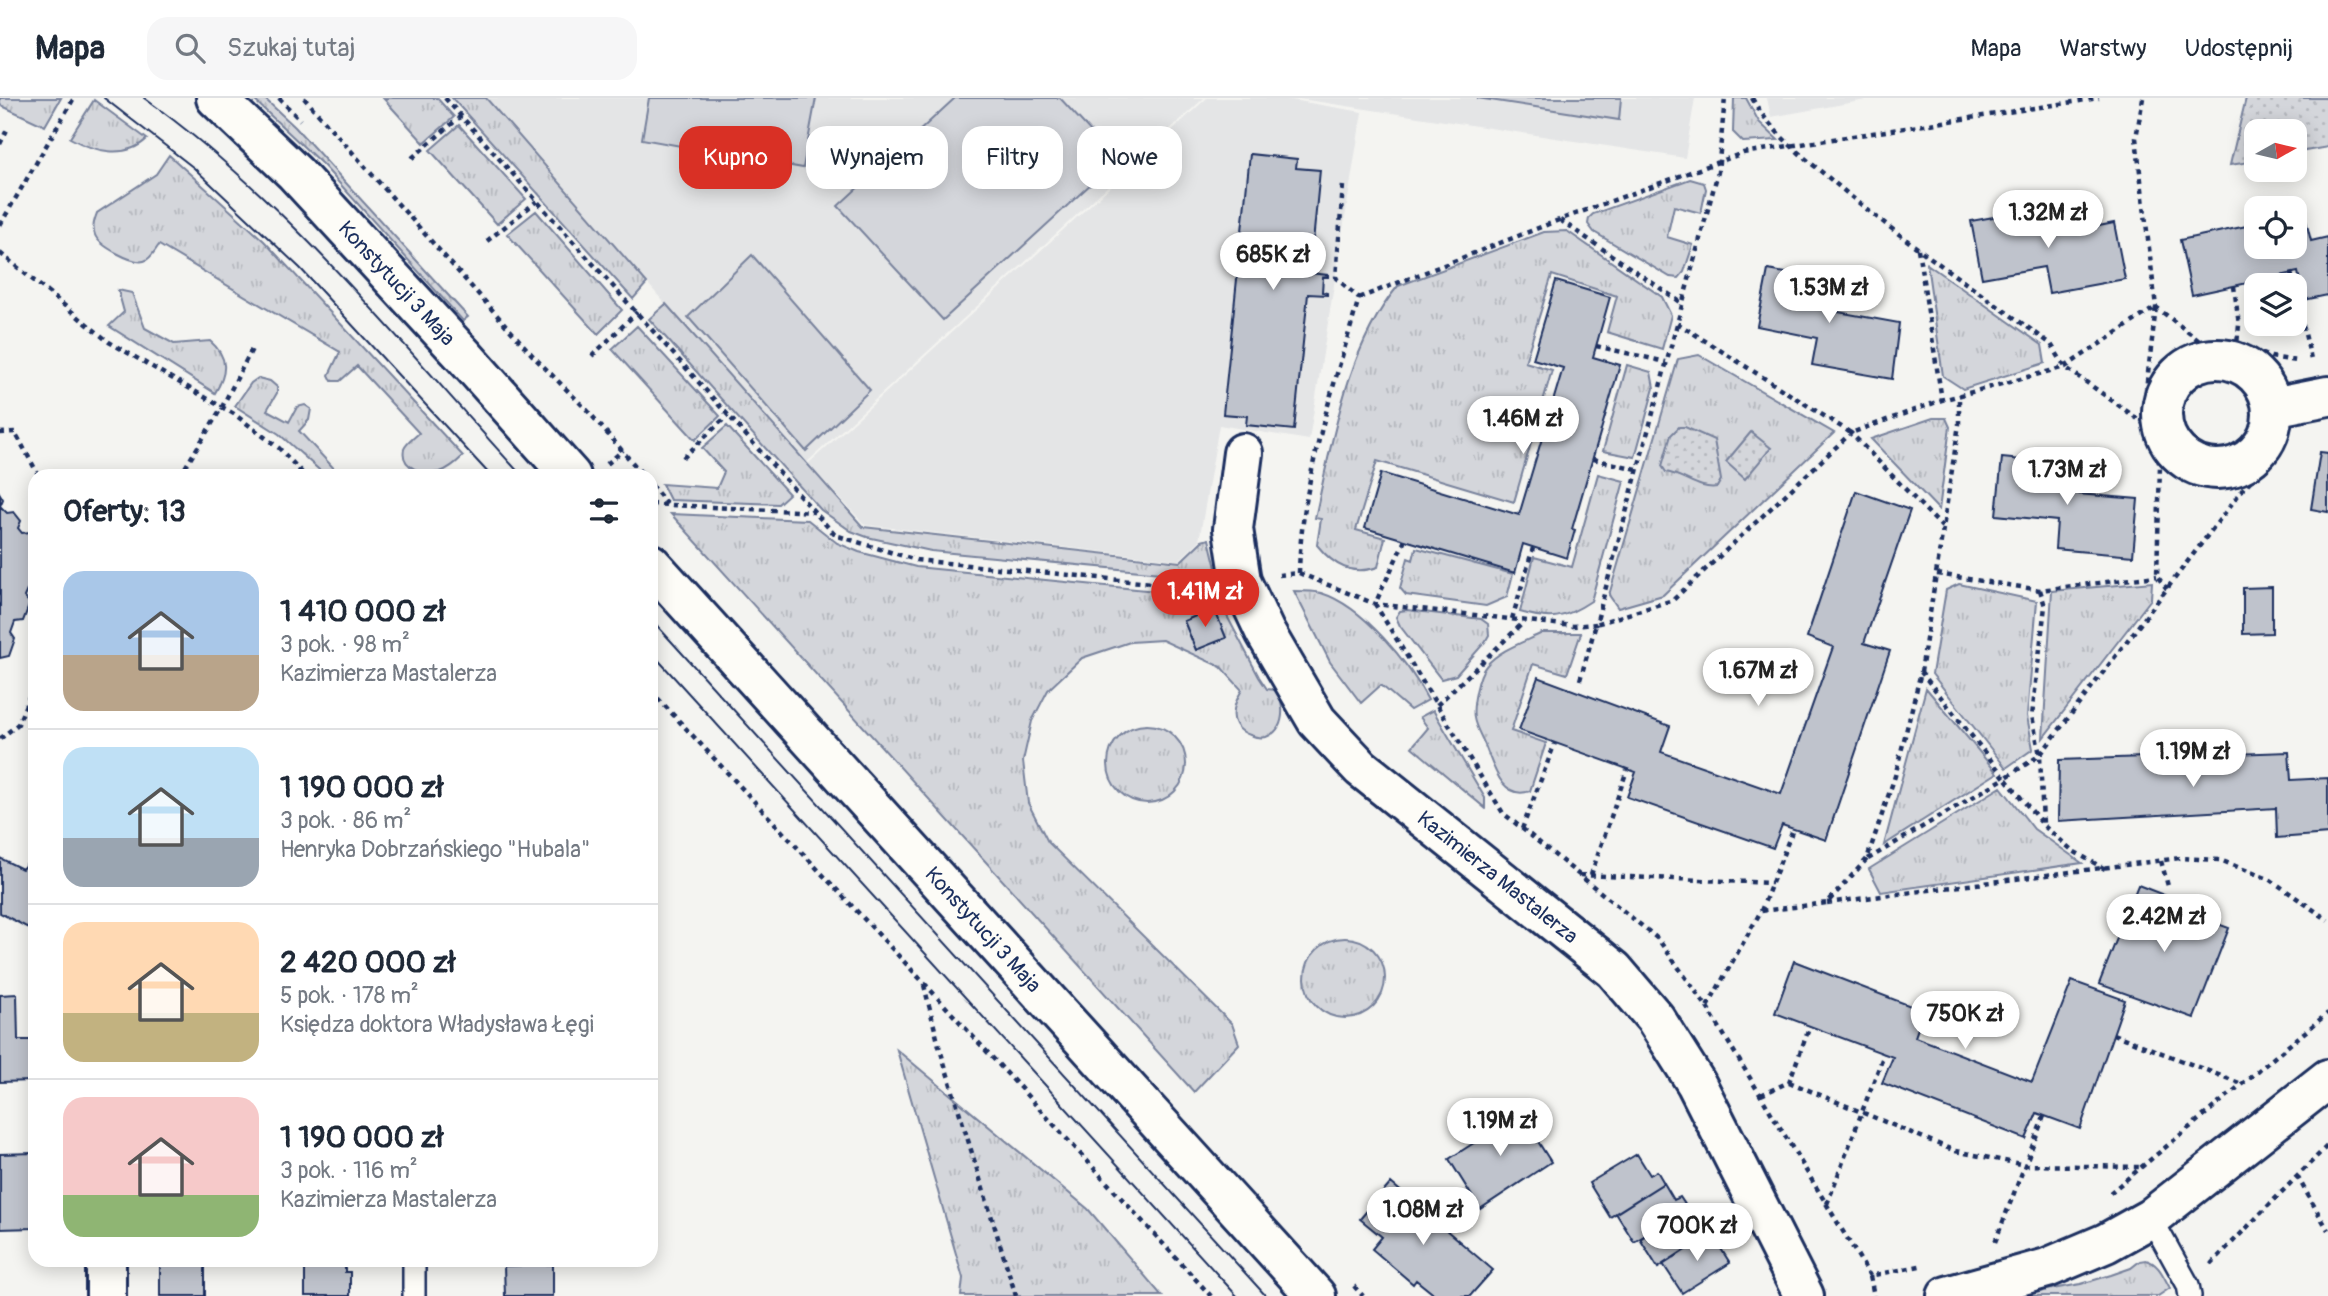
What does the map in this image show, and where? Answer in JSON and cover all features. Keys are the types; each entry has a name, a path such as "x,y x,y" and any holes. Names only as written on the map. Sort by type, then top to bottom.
{"street":[{"name":"Konstytucji 3 Maja","path":"216,98 303,182 565,469"},
{"path":"2280,423 2320,373"},
{"name":"Kazimierza Mastalerza","path":"1242,453 1233,528 1241,581 1265,632 1317,721 1361,768 1614,970 1655,1018 1696,1083 1804,1296"},
{"name":"Konstytucji 3 Maja","path":"658,572 1316,1296"},
{"path":"1947,1296 2047,1268 2106,1243 2151,1218 2328,1079"},
{"path":"106,1267 106,1296"}],"lane":[{"path":"2151,1218 2189,1291"},
{"path":"414,1267 414,1296"}],"path":[{"path":"0,225 74,98"},
{"path":"304,98 638,469"},
{"path":"446,98 835,535 916,560 1214,589 1241,581 1299,573 1375,604 1573,626 1596,624 1673,600 1851,433 1942,400 2065,367 2156,307"},
{"path":"1580,680 1719,162 1725,98"},
{"path":"1752,98 1761,115 1790,146 1871,214 2051,344 2065,367 2142,422"},
{"path":"1359,298 1559,220 1743,153 2099,98"},
{"path":"2143,98 2136,138 2156,307 2142,422 2160,465 2157,576 2167,589"},
{"path":"412,158 461,116"},
{"path":"0,144 8,128"},
{"path":"1343,185 1336,278 1359,298"},
{"path":"487,241 537,201"},
{"path":"1559,220 1682,303"},
{"path":"1918,248 1942,400"},
{"path":"0,253 109,342 222,407 279,448 298,469"},
{"path":"2234,286 2239,325 2237,344"},
{"path":"1299,573 1300,537 1320,437 1359,298"},
{"path":"2156,307 2202,343 2237,344 2320,373"},
{"path":"592,356 637,312"},
{"path":"1677,323 1851,433 1942,527"},
{"path":"2307,330 2320,373"},
{"path":"184,469 222,407 253,346"},
{"path":"1596,346 1666,362"},
{"path":"1867,859 1895,776 1921,672 1959,424 1959,397"},
{"path":"683,458 728,415"},
{"path":"1827,903 1867,859 2040,755 2243,489 2280,423"},
{"path":"0,432 15,432 35,469"},
{"path":"1593,459 1637,469"},
{"path":"658,493 668,505"},
{"path":"658,504 814,512"},
{"path":"1375,604 1405,540"},
{"path":"1512,620 1533,548"},
{"path":"1937,574 2040,590 2157,576"},
{"path":"2040,590 2045,606 2032,716 2040,755 2044,827"},
{"path":"1375,604 1503,813 1658,939 1707,1007 1761,1095 1870,1276 1874,1296"},
{"path":"1437,705 1525,621"},
{"path":"1921,672 2044,827 2074,851 2105,869"},
{"path":"658,698 1211,1296"},
{"path":"0,739 18,724 28,699"},
{"path":"1522,829 1555,743"},
{"path":"1591,875 1628,769"},
{"path":"1707,1007 1761,911 1793,829"},
{"path":"1761,911 2180,858 2220,860 2271,880 2328,920"},
{"path":"2161,861 2168,886"},
{"path":"1579,875 1772,883"},
{"path":"924,983 939,1046 1016,1296"},
{"path":"2109,1194 2328,1013"},
{"path":"1761,1095 1789,1082 1810,1026"},
{"path":"2113,1034 2242,1084"},
{"path":"1826,1204 1884,1054"},
{"path":"1789,1082 1955,1151 2025,1166 2141,1167"},
{"path":"1992,1251 2044,1115"},
{"path":"2189,1291 2328,1145"},
{"path":"2297,1176 2328,1230"},
{"path":"1870,1276 1924,1265"}],"shaded area":[{"path":"486,98 1204,98 1173,126 1077,126 1077,189 1105,189 805,464"},
{"path":"1207,98 1281,98 1362,112 1309,440 1219,425 1199,541 1179,560 865,525 808,464 1108,189 1182,189 1182,126 1176,126"},
{"path":"1294,98 1695,98 1685,158"},
{"path":"1767,98 1877,98 1771,117"}],"green space":[{"path":"0,98 61,98 45,126 0,105"},
{"path":"252,98 264,98 295,127 468,317 463,321 323,165"},
{"path":"383,98 437,98 454,117 424,143"},
{"path":"452,98 486,98 647,283 633,299"},
{"path":"649,98 816,98 811,126 806,126 803,168 792,166 792,126 679,126 679,146 642,139"},
{"path":"955,98 1060,98 1086,126 1077,126 1077,189 1085,189 943,320 838,206 856,189 948,189 948,126 925,126"},
{"path":"1477,98 1621,98 1619,120"},
{"path":"1734,98 1746,98 1759,122 1778,140 1743,142 1733,132"},
{"path":"2246,98 2328,98 2328,147 2307,151 2307,119 2244,119 2244,163 2230,165"},
{"path":"94,100 147,139 129,150 109,151 89,147 70,138"},
{"path":"459,125 526,199 497,224 430,150"},
{"path":"169,155 264,241 463,456 445,469 415,469 406,461 404,449 419,433 357,366 340,381 332,381 329,375 340,352 159,245 149,258 139,261 117,253 103,244 95,235 94,221 97,213 156,174"},
{"path":"1690,179 1704,183 1706,189 1701,213 1674,206 1667,237 1693,245 1684,272 1679,278 1670,277 1594,232 1588,224 1593,214"},
{"path":"536,211 622,310 598,334 507,234"},
{"path":"1567,231 1662,297 1671,315 1662,349 1607,332 1617,296 1552,275 1525,362 1552,370 1514,502 1377,461 1356,530 1385,538 1378,567 1352,570 1337,564 1317,545 1321,519 1315,518 1344,396 1366,337 1380,310 1398,286 1544,232"},
{"path":"752,255 870,390 806,451 688,317"},
{"path":"1927,264 2042,345 2045,363 1963,389 1943,376"},
{"path":"118,290 132,293 145,328 174,344 210,341 216,347 223,359 224,372 215,393 109,326 124,312"},
{"path":"666,304 863,527 1180,562 1202,541 1209,539 1216,568 1213,578 931,551 851,531 821,510 649,319"},
{"path":"637,326 720,416 695,440 612,349"},
{"path":"1699,355 1834,433 1663,595 1618,608 1609,595 1678,359"},
{"path":"1627,365 1651,372 1654,388 1635,457 1603,451"},
{"path":"258,378 270,381 277,387 277,393 267,410 289,422 297,407 305,405 311,409 309,420 299,431 334,469 318,469 279,434 235,406 251,383"},
{"path":"1933,418 1946,418 1950,427 1939,510 1871,439"},
{"path":"727,426 789,494 778,504 670,500 662,484 717,488 724,472 702,448"},
{"path":"1679,427 1714,440 1721,480 1717,487 1698,484 1666,472 1662,466 1671,435"},
{"path":"1751,432 1771,448 1745,479 1726,462"},
{"path":"1598,474 1624,481 1591,601 1573,612 1557,617 1540,617 1520,612 1534,557 1572,567"},
{"path":"671,514 808,520 837,543 859,552 916,567 1216,595 1259,677 1267,689 1276,690 1279,696 1282,716 1273,734 1256,737 1238,727 1234,709 1242,690 1221,667 1162,640 1130,642 1082,658 1048,690 1032,721 1023,761 1028,803 1048,842 1232,1024 1239,1044 1194,1092","holes":["1214,608 1226,637 1196,650 1184,621"]},
{"path":"1416,548 1513,574 1507,597 1486,606 1406,595 1400,588 1408,558 1413,560"},
{"path":"2152,582 2151,599 2043,738 2052,591"},
{"path":"1959,584 2037,601 2027,716 2033,749 2006,768 1932,674 1946,590"},
{"path":"1294,591 1321,593 1353,610 1397,653 1428,700 1410,710 1381,685 1361,703 1330,662"},
{"path":"1400,611 1481,619 1488,624 1489,635 1456,675 1441,679 1400,626 1396,617"},
{"path":"1542,633 1581,633 1567,674 1533,664 1511,731 1546,743 1530,791 1520,793 1505,786 1495,770 1475,721 1475,699 1480,676 1491,660"},
{"path":"1926,688 1997,773 1884,845"},
{"path":"1433,710 1485,798 1485,808 1412,747 1428,728 1420,717"},
{"path":"1139,725 1155,725 1169,731 1180,742 1186,756 1186,772 1180,786 1169,797 1155,803 1139,803 1125,797 1114,786 1108,772 1108,756 1114,742 1125,731"},
{"path":"2001,787 2034,829 2082,863 1881,892 1869,869"},
{"path":"1337,938 1353,938 1374,949 1385,970 1385,986 1374,1007 1353,1018 1337,1018 1323,1012 1311,1000 1305,986 1305,970 1311,956 1323,944"},
{"path":"897,1050 1088,1209 1162,1296 961,1296 963,1278"},
{"path":"2146,1260 2158,1268 2170,1288 2158,1296 2012,1296 2081,1284 2131,1268"}],"building":[{"path":"1250,154 1297,159 1296,168 1320,170 1310,273 1328,275 1323,277 1322,292 1327,295 1308,294 1294,430 1246,425 1247,416 1223,414"},
{"path":"2049,207 2054,235 2114,223 2125,279 2049,293 2044,267 1982,278 1971,221"},
{"path":"2307,225 2311,241 2328,237 2328,295 2307,299 2307,273 2298,272 2244,273 2244,284 2192,295 2180,240 2244,227 2244,259 2307,259"},
{"path":"1768,270 1843,283 1838,312 1899,323 1892,379 1812,365 1817,338 1757,326"},
{"path":"1556,281 1610,297 1593,357 1620,365 1572,529 1575,530 1567,558 1523,544 1515,573 1365,528 1381,473 1519,515 1563,368 1533,359"},
{"path":"2320,452 2328,453 2328,512 2311,509"},
{"path":"2002,458 2080,466 2078,494 2138,499 2133,556 2055,549 2057,521 1996,515"},
{"path":"1856,491 1910,510 1864,643 1890,651 1826,840 1782,825 1773,848 1627,797 1636,772 1519,730 1538,677 1670,726 1661,752 1781,794 1833,647 1807,637"},
{"path":"0,506 7,513 14,512 21,521 18,528 22,533 28,532 28,588 24,597 28,601 28,608 23,621 15,622 11,633 15,639 9,656 0,658"},
{"path":"2272,587 2272,633 2243,634 2243,588"},
{"path":"1214,608 1226,638 1196,650 1184,621"},
{"path":"2289,752 2291,780 2328,778 2328,834 2277,838 2276,808 2058,821 2059,760"},
{"path":"0,858 22,869 28,862 28,928 0,913"},
{"path":"2138,885 2169,897 2166,905 2229,928 2194,1018 2099,984"},
{"path":"1794,961 1924,1011 1915,1037 2032,1082 2072,981 2125,1000 2080,1129 2037,1113 2026,1139 1882,1083 1893,1057 1775,1013"},
{"path":"17,994 18,1040 28,1040 28,1081 0,1082 0,995"},
{"path":"1516,1107 1551,1162 1480,1209 1449,1159 1483,1137 1479,1130"},
{"path":"28,1153 28,1228 0,1229 0,1154"},
{"path":"1637,1154 1650,1175 1657,1171 1664,1183 1610,1217 1589,1183"},
{"path":"1391,1183 1493,1270 1470,1296 1436,1296 1416,1280 1413,1284 1372,1249 1382,1237 1360,1219"},
{"path":"1664,1183 1674,1200 1680,1197 1688,1209 1634,1242 1616,1213"},
{"path":"1687,1209 1698,1227 1704,1223 1711,1233 1658,1268 1640,1239"},
{"path":"1711,1233 1730,1263 1682,1293 1663,1264"},
{"path":"160,1267 205,1267 205,1296 160,1296"},
{"path":"305,1267 345,1267 345,1272 350,1272 350,1296 305,1296"},
{"path":"504,1267 553,1267 553,1296 505,1296"}],"tram line":[{"path":"104,98 194,168 300,268 485,469"},
{"path":"144,98 197,138 296,229 388,326 516,469"},
{"path":"658,627 1266,1296"},
{"path":"658,660 1237,1296"}]}
